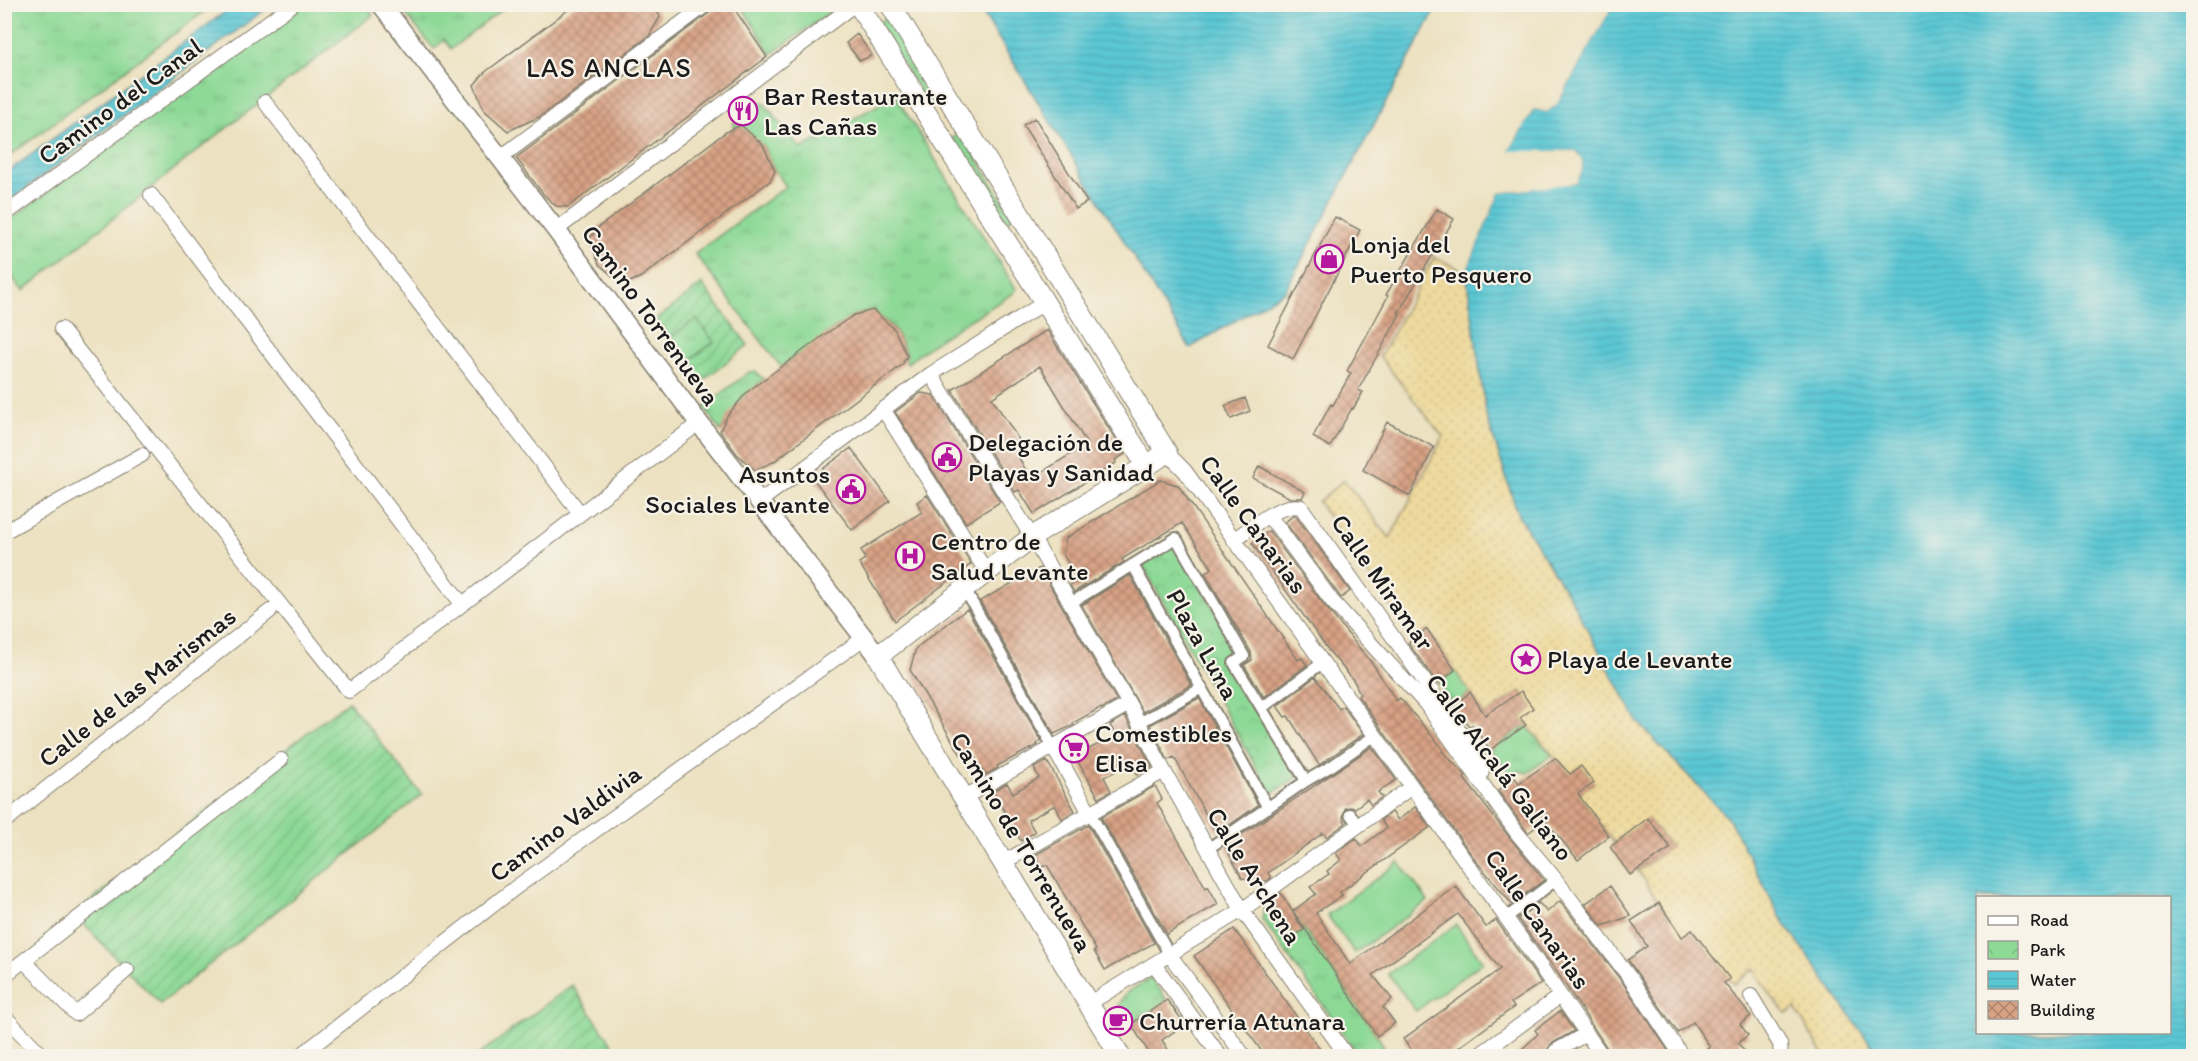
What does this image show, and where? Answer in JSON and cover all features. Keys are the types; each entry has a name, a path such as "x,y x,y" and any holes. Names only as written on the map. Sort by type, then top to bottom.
{"main road":[{"path":"856,4 1146,465"},
{"name":"Calle Canarias","path":"890,4 1167,453"},
{"path":"878,656 1032,537 1167,453"},
{"name":"Camino de Torrenueva","path":"878,656 1120,1056"}],"street":[{"name":"Camino del Canal","path":"4,215 293,4"},
{"name":"Camino Torrenueva","path":"381,4 501,157 699,423 878,656"},
{"path":"501,157 707,4"},
{"path":"556,230 856,4"},
{"path":"265,102 580,513"},
{"path":"151,195 462,604"},
{"path":"759,501 931,374 1044,303"},
{"path":"62,329 349,691 699,423"},
{"name":"Calle Archena","path":"931,374 1071,603 1242,910 1347,1056"},
{"path":"884,409 986,571"},
{"name":"Calle Canarias","path":"1167,453 1185,471 1410,788 1506,918 1602,1056"},
{"path":"4,532 142,455"},
{"name":"Calle Miramar","path":"1234,540 1268,516 1287,507 1296,506 1303,510 1478,757 1483,769 1478,779"},
{"name":"Calle Alcalá Galiano","path":"1268,516 1332,601 1425,703 1517,834 1556,880 1630,978 1683,1056"},
{"name":"Plaza Luna","path":"1263,707 1234,663 1245,656 1176,538 1133,564 1268,808"},
{"path":"1071,603 1133,564"},
{"path":"964,588 1169,954 1244,1056"},
{"name":"Calle de las Marismas","path":"4,822 270,612"},
{"name":"Camino Valdivia","path":"300,1056 515,888 864,638"},
{"path":"1306,781 1263,707 1322,663"},
{"path":"1139,723 1202,688"},
{"path":"963,798 1129,704"},
{"path":"1209,848 1374,736"},
{"path":"4,976 281,760"},
{"path":"1004,862 1164,771"},
{"path":"1088,1004 1242,910 1354,820 1410,788"},
{"path":"1506,918 1556,880"},
{"path":"24,961 76,1014 127,970"},
{"path":"1154,964 1220,1056"},
{"path":"1478,1056 1560,996"},
{"path":"1751,996 1780,1044 1781,1056"},
{"path":"4,1016 37,1055"},
{"path":"1553,1056 1556,1051 1586,1034"}],"green space":[{"path":"5,4 213,4 213,5 5,159"},
{"path":"302,5 366,5 373,15 197,151 23,291 5,268 4,224"},
{"path":"398,5 508,5 451,49 444,40 434,49"},
{"path":"741,5 832,5 830,12 771,54"},
{"path":"889,15 940,98 928,105 878,23"},
{"path":"895,95 1016,289 1014,293 939,339 907,363 905,359 907,355 895,330 873,310 854,315 781,367 695,254 786,186 775,171 763,145 735,128 733,123 763,102 801,149"},
{"path":"961,132 1013,218 1005,222 952,138"},
{"path":"702,284 748,345 701,382 687,362 714,342 696,319 670,338 656,320"},
{"path":"696,319 715,342 687,362 670,338"},
{"path":"749,372 755,372 764,379 739,403 720,431 704,407"},
{"path":"1177,543 1239,654 1229,661 1298,777 1271,794 1142,564"},
{"path":"1455,670 1470,692 1454,706 1438,684"},
{"path":"348,701 422,795 160,1004 74,914"},
{"path":"1526,725 1552,755 1527,773 1520,771 1510,774 1490,750"},
{"path":"1399,862 1428,901 1355,953 1327,915"},
{"path":"1269,899 1282,918 1276,922 1283,932 1299,920 1384,1046 1368,1056 1359,1056 1262,919 1264,907"},
{"path":"1456,925 1483,962 1416,1011 1388,974"},
{"path":"1151,978 1167,1000 1131,1024 1119,1005 1126,993"},
{"path":"572,985 620,1056 477,1056"}],"sand":[{"name":"Playa de Levante","path":"1434,257 1466,272 1486,414 1518,515 1569,596 1638,722 1729,819 1781,918 1879,1056 1824,1056 1795,1008 1787,1014 1769,994 1754,969 1734,984 1692,930 1671,945 1670,919 1638,871 1671,847 1648,819 1614,843 1578,794 1594,783 1581,766 1570,774 1520,718 1533,708 1521,691 1485,715 1427,629 1414,639 1318,502 1344,480 1390,538 1443,437 1380,357"}],"water":[{"path":"236,4 271,5 5,204 5,174"},
{"path":"978,5 1438,5 1285,291 1190,348"},
{"path":"1613,5 2193,5 2193,1056 1879,1056 1781,918 1729,819 1638,722 1569,596 1518,515 1486,414 1466,272 1499,193 1576,182 1582,171 1582,159 1576,151 1508,152 1534,109 1547,112 1557,104"}],"pier":[{"path":"1609,4 1613,5 1557,104 1547,112 1534,109 1509,151 1576,151 1582,159 1582,171 1576,183 1499,193 1466,272 1463,271 1497,190 1574,180 1579,170 1579,160 1574,154 1508,155 1505,151 1532,107 1546,109 1554,102"}],"building":[{"path":"576,4 654,4 660,17 649,36 539,117 508,131 484,110 474,85 484,73"},
{"path":"721,4 731,4 767,57 568,207 556,206 544,195 516,158"},
{"path":"857,34 872,55 860,61 846,43"},
{"path":"1035,118 1087,202 1076,209 1023,125"},
{"path":"741,125 763,145 775,171 770,181 641,277 623,285 599,264 589,239 599,227 726,132"},
{"path":"1437,209 1454,219 1398,313 1400,314 1358,390 1363,392 1330,447 1313,437 1351,373 1347,371 1388,296 1386,295"},
{"path":"1335,217 1360,230 1293,359 1268,345"},
{"path":"873,310 895,330 907,356 902,365 773,462 755,470 737,454 720,431 727,416 747,392 824,335 854,315"},
{"path":"1047,330 1125,454 1115,460 1116,463 1034,514 1019,490 1015,492 952,390","holes":["1040,366 1087,444 1031,479 1013,448 1021,443 992,398"]},
{"name":"Delegación de Playas y Sanidad","path":"921,393 933,395 1000,502 966,523 895,412"},
{"path":"1245,398 1250,411 1231,419 1225,406"},
{"path":"1387,422 1434,447 1410,496 1363,470"},
{"name":"Asuntos Sociales Levante","path":"851,448 890,501 852,530 812,477"},
{"path":"1259,466 1305,492 1302,498 1290,498 1253,478"},
{"path":"1160,480 1178,485 1298,660 1302,658 1307,665 1264,697 1244,665 1252,660 1251,652 1205,573 1212,568 1182,523 1122,559 1124,562 1074,592 1070,585 1078,581 1063,554 1066,538"},
{"name":"Centro de Salud Levante","path":"927,495 971,564 895,621 859,563 865,559 861,550 922,512 917,502"},
{"path":"1294,515 1350,591 1341,598 1285,522"},
{"path":"1269,531 1325,606 1375,667 1396,701 1400,698 1443,749 1442,751 1466,776 1464,778 1544,880 1512,904 1476,861 1358,696 1360,694 1354,681 1329,651 1252,543"},
{"path":"1040,568 1117,701 1054,734 980,601"},
{"path":"1130,575 1191,685 1143,712 1082,605"},
{"path":"967,609 1041,741 1038,745 997,766 998,768 985,775 971,750 961,755 910,670 916,648"},
{"path":"1427,629 1455,670 1438,684 1408,643"},
{"path":"1315,677 1339,709 1343,706 1363,734 1319,765 1288,716 1285,717 1277,706"},
{"path":"1521,691 1533,708 1520,718 1526,725 1490,750 1473,725 1469,726 1454,706 1470,692 1485,715"},
{"path":"1199,698 1258,805 1218,833 1174,757 1168,760 1150,725"},
{"path":"1125,716 1152,767 1137,775 1131,763 1104,777 1111,791 1099,798 1070,748 1083,740 1089,749 1116,736 1110,725"},
{"path":"1372,747 1396,780 1378,792 1382,797 1371,805 1367,799 1355,808 1345,808 1343,818 1346,823 1327,837 1323,833 1268,873 1271,878 1267,881 1242,878 1225,846"},
{"path":"1555,758 1570,774 1581,766 1594,783 1578,794 1609,836 1578,860 1545,820 1528,833 1498,791 1515,778 1519,783"},
{"path":"1047,761 1075,811 1062,819 1055,805 1028,820 1035,832 1021,841 993,791 1007,783 1013,793 1039,778 1034,768"},
{"path":"1155,786 1162,799 1157,803 1206,888 1208,886 1218,904 1167,934 1101,817"},
{"path":"1415,807 1430,827 1340,892 1342,895 1316,913 1350,964 1456,886 1486,927 1496,920 1541,983 1511,1003 1514,1007 1447,1056 1415,1056 1403,1039 1500,969 1458,914 1373,975 1392,999 1383,1007 1395,1023 1377,1036 1293,911 1316,894 1310,887 1329,874 1327,871 1341,860 1336,853 1356,838 1362,846 1386,828 1381,820 1392,812 1398,820"},
{"path":"1648,818 1671,848 1630,875 1610,847"},
{"path":"1088,825 1154,943 1105,970 1047,865 1042,867 1035,855"},
{"path":"1610,886 1631,916 1602,926 1585,904"},
{"path":"1281,893 1304,930 1294,936 1270,901"},
{"path":"1560,901 1623,983 1672,1056 1611,1056 1557,972 1518,919 1539,903 1547,912"},
{"path":"1659,903 1682,937 1692,930 1730,979 1724,983 1751,1016 1740,1024 1748,1035 1738,1043 1748,1056 1696,1056 1710,1047 1693,1022 1678,1033 1628,960 1647,946 1631,921"},
{"path":"1234,929 1325,1056 1265,1056 1194,956"},
{"path":"1167,1000 1185,1024 1162,1040 1172,1056 1151,1056 1131,1024"},
{"path":"1560,1011 1574,1031 1551,1044 1544,1056 1515,1056 1538,1034 1535,1030"}],"place":[{"name":"Bar Restaurante Las Cañas","path":"743,111"},
{"name":"Lonja del Puerto Pesquero","path":"1329,259"},
{"name":"Delegación de Playas y Sanidad","path":"947,457"},
{"name":"Asuntos Sociales Levante","path":"851,489"},
{"name":"Centro de Salud Levante","path":"910,556"},
{"name":"Playa de Levante","path":"1526,659"},
{"name":"Comestibles Elisa","path":"1074,748"},
{"name":"Churrería Atunara","path":"1118,1021"}],"district":[{"name":"LAS ANCLAS","path":"609,68"}]}
